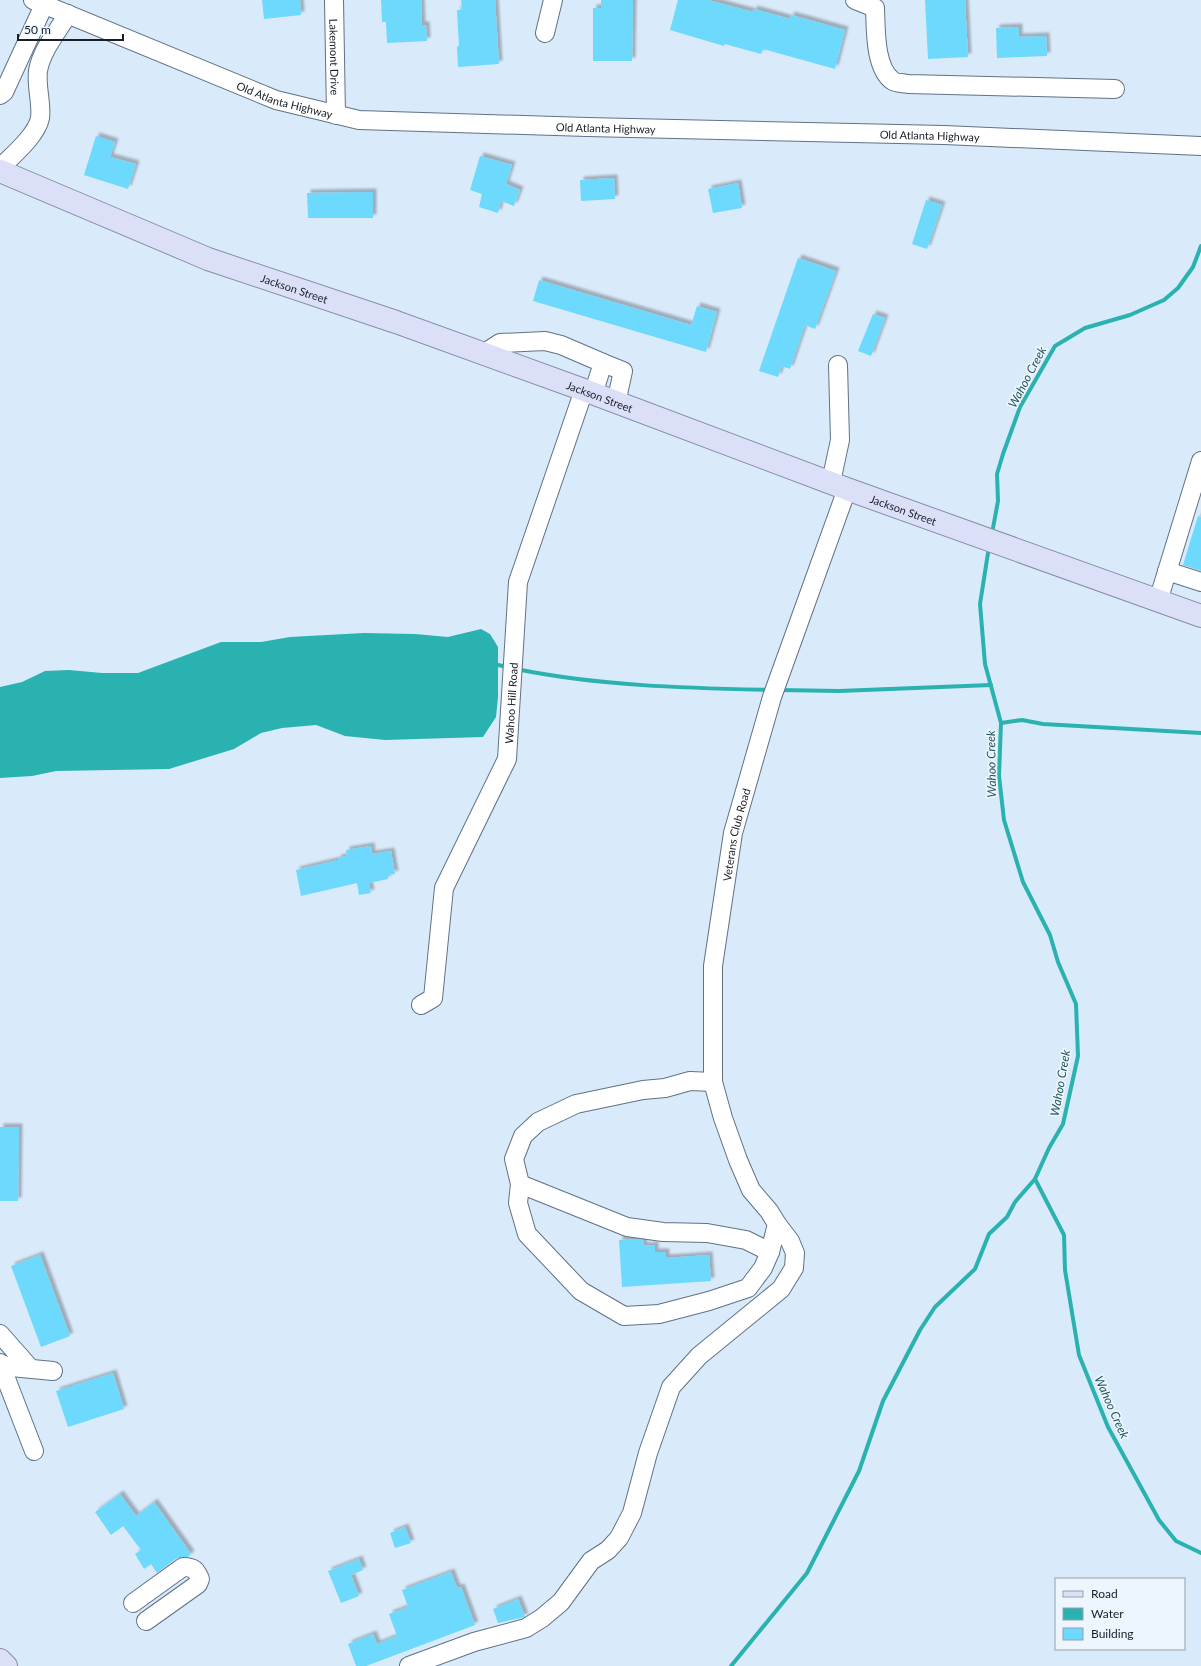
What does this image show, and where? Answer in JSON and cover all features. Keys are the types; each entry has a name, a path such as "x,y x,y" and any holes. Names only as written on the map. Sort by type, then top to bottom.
{"main road":[{"name":"Jackson Street","path":"0,171 208,259 389,320 589,392 839,486 1201,616"},
{"path":"0,1660 6,1666"}],"street":[{"name":"Lakemont Drive","path":"334,0 336,115"},
{"path":"545,33 553,0"},
{"path":"855,0 875,8 876,48 888,76 894,82 908,84 992,87 1115,89"},
{"name":"Old Atlanta Highway","path":"39,2 276,100 359,120 944,135 1201,146"},
{"path":"0,95 4,92 7,65 39,2"},
{"path":"0,168 15,154 34,131 40,118 38,71 43,56 68,14"},
{"path":"483,354 500,343 545,341 561,345 623,371 616,403"},
{"path":"589,392 603,363"},
{"name":"Veterans Club Road","path":"409,1666 474,1642 526,1628 542,1618 562,1602 590,1561 608,1550 619,1538 632,1513 648,1453 672,1387 698,1356 781,1289 794,1268 795,1253 790,1241 769,1211 751,1190 725,1125 713,1082 713,966 733,833 772,697 839,486 840,440 838,365"},
{"name":"Wahoo Hill Road","path":"421,1005 434,998 444,888 507,759 518,582 589,392"},
{"path":"1158,601 1201,461"},
{"path":"1168,571 1201,582"},
{"path":"713,1082 690,1081 665,1088 643,1090 576,1104 538,1122 523,1136 514,1159 520,1184 518,1203 527,1234 581,1291 624,1316 659,1314 709,1301 748,1288 763,1268 770,1252 777,1224"},
{"path":"520,1184 627,1227 663,1232 707,1233 746,1240 770,1252"},
{"path":"0,1334 30,1368"},
{"path":"34,1451 0,1364 53,1371"},
{"path":"133,1604 183,1567 191,1567 197,1570 200,1579 198,1584 146,1621"}],"water":[{"path":"481,629 490,634 498,647 498,697 496,717 483,737 385,740 345,736 316,725 282,728 261,733 234,749 169,769 56,771 32,776 0,778 0,687 22,682 45,671 69,670 102,673 138,673 221,642 261,642 290,637 364,633 415,634 448,637"}],"building":[{"path":"262,0 300,0 301,15 264,19"},
{"path":"381,0 421,0 422,25 426,25 427,41 387,43 386,22 382,22"},
{"path":"461,0 495,0 499,64 458,67 457,46 459,46 457,10 462,10"},
{"path":"601,0 633,0 632,61 593,61 593,8 601,8"},
{"path":"678,0 708,0 753,12 754,9 790,19 791,15 845,30 835,69 763,49 761,54 725,44 724,46 670,30"},
{"path":"925,0 965,0 968,57 928,59"},
{"path":"1019,27 1019,37 1046,36 1047,56 997,58 996,28"},
{"path":"96,136 115,142 110,157 136,164 128,189 84,175"},
{"path":"480,156 512,165 506,184 520,190 514,206 501,201 498,213 479,207 482,194 470,190"},
{"path":"614,178 615,199 581,201 580,180"},
{"path":"738,183 742,208 713,213 708,189"},
{"path":"373,192 373,218 308,218 307,193"},
{"path":"926,200 942,205 927,249 912,244"},
{"path":"798,258 836,271 815,329 805,325 790,369 782,366 778,377 759,371"},
{"path":"539,280 691,325 697,306 717,312 706,352 533,301"},
{"path":"873,314 885,318 871,356 858,351"},
{"path":"1198,516 1201,517 1201,571 1183,565"},
{"path":"371,846 372,854 391,851 395,874 388,875 388,879 369,883 371,893 359,895 357,883 301,896 296,870 338,860 338,858 347,856 346,850"},
{"path":"0,1127 19,1127 18,1201 0,1201"},
{"path":"619,1240 643,1240 644,1246 655,1245 655,1252 666,1252 666,1258 709,1255 711,1281 622,1287"},
{"path":"40,1255 70,1336 41,1347 11,1266"},
{"path":"113,1373 124,1409 68,1427 56,1391"},
{"path":"120,1494 136,1516 154,1502 191,1554 188,1557 177,1558 157,1573 151,1564 144,1569 135,1554 141,1550 123,1526 111,1535 95,1512"},
{"path":"405,1527 411,1543 395,1548 390,1533"},
{"path":"359,1559 363,1570 351,1575 359,1596 341,1603 328,1571"},
{"path":"451,1572 457,1588 461,1587 475,1625 366,1666 356,1666 348,1644 373,1634 377,1644 397,1636 389,1614 408,1607 402,1590"},
{"path":"518,1599 525,1617 498,1623 493,1609"}],"waterway":[{"name":"Wahoo Creek","path":"993,528 998,501 997,474 1003,454 1020,407 1055,346 1085,328 1130,315 1164,300 1178,288 1193,267 1201,246"},
{"name":"Wahoo Creek","path":"731,1666 807,1573 859,1471 883,1401 920,1330 935,1307 975,1269 989,1234 1007,1217 1015,1202 1035,1179 1049,1148 1063,1124 1078,1056 1076,1004 1058,962 1050,935 1023,882 1004,820 999,776 1001,723 985,664 980,604 988,553"},
{"path":"498,665 508,667"},
{"path":"516,669 548,675 611,683 674,687 770,690"},
{"path":"779,690 839,691 991,685"},
{"path":"1001,723 1022,720 1043,724 1201,733"},
{"name":"Wahoo Creek","path":"1035,1179 1064,1235 1065,1270 1079,1355 1108,1427 1159,1520 1176,1541 1201,1553"}]}
